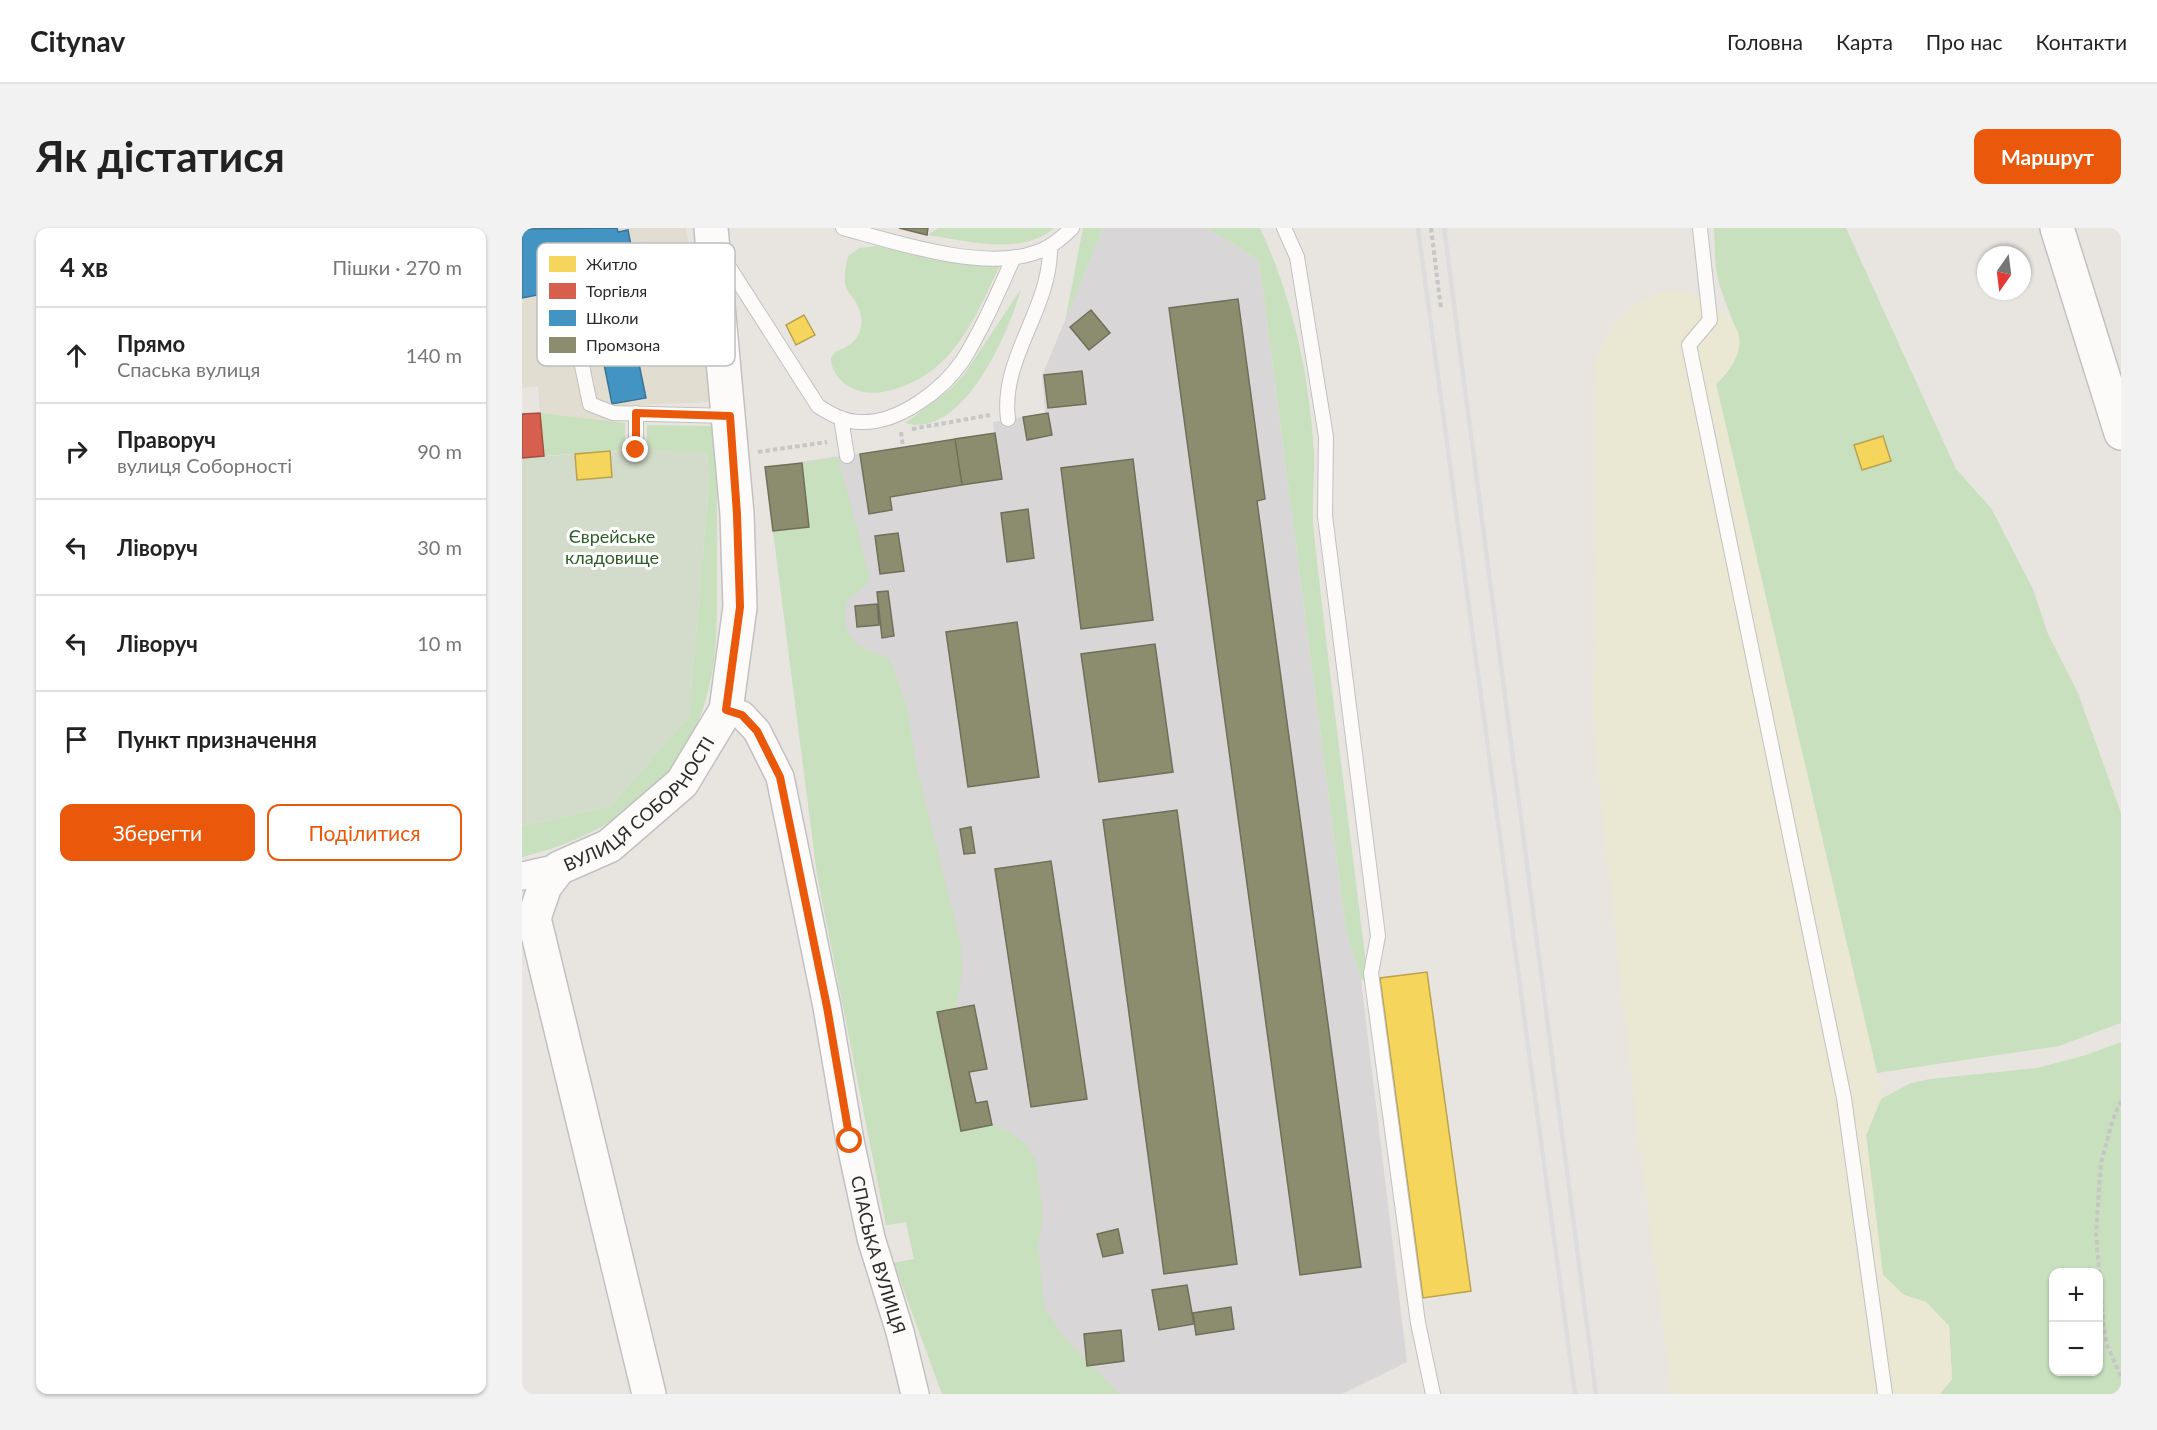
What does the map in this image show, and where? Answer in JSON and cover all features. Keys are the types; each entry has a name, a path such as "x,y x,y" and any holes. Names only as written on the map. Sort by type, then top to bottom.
{"street":[{"path":"2057,228 2121,433"},
{"name":"ВУЛИЦЯ СОБОРНОСТІ","path":"649,1394 534,918 545,886 559,868 609,846 682,783 726,710 740,607 737,514 725,366"},
{"name":"СПАСЬКА ВУЛИЦЯ","path":"726,710 742,715 757,731 780,777 827,1007 850,1141 870,1238 900,1332 915,1394"},
{"path":"522,876 559,868"}],"lane":[{"path":"843,228 859,230 946,253 1014,257 1033,254 1050,247 1072,228"},
{"path":"1284,228 1297,257 1326,437 1325,516 1378,936 1371,973 1418,1323 1433,1394"},
{"path":"1700,228 1710,320 1689,345 1844,1098 1885,1394"},
{"path":"1008,419 1007,388 1042,300 1050,261 1050,247"},
{"path":"735,272 808,394 818,406 841,418 860,422 892,416 919,401 962,362 1014,257"},
{"path":"582,366 590,404 613,413 730,416"},
{"path":"636,413 636,450"},
{"path":"841,418 847,456"}],"path":[{"path":"1431,228 1441,309"},
{"path":"903,447 901,431 972,419"},
{"path":"754,453 826,442"},
{"path":"2121,1101 2113,1119 2101,1163 2096,1233 2104,1328 2121,1377"}],"shaded area":[{"path":"522,228 686,228 688,243 537,243 537,366 709,366 715,402 612,406 613,422 540,413 538,386 522,388"},
{"path":"1103,228 1207,228 1259,260 1346,930 1361,980 1407,1362 1342,1394 942,1394 894,1263 914,1259 906,1222 886,1225 817,874 765,467 994,433 993,422 1045,413 1042,376"}],"green space":[{"path":"939,228 1054,228 1041,237 1026,242 992,244 927,235"},
{"path":"1083,228 1103,228 1065,321"},
{"path":"1207,228 1260,228 1282,282 1298,337 1312,423 1314,533 1368,979 1361,980 1346,930 1259,260"},
{"path":"1714,228 1846,228 1956,469 1991,508 2033,589 2048,634 2078,693 2121,813 2121,1023 2059,1046 1877,1073 1716,384 1735,359 1737,336 1717,276"},
{"path":"876,246 936,257 1001,263 973,321 949,355 916,381 890,390 870,393 854,389 841,381 835,373 831,358 836,351 855,339 861,327 860,312 845,284 848,256 860,248"},
{"path":"1021,289 994,355 964,399 946,415 926,424 905,423 947,392 963,376"},
{"path":"540,413 625,423 625,450 544,456"},
{"path":"647,425 717,426 716,632 713,666 706,699 694,730 679,758 637,803 611,821 583,836 522,857 522,826 611,806 689,716 709,482 707,454 647,449"},
{"name":"Єврейське кладовище","path":"647,449 707,453 709,482 689,716 611,806 522,826 522,458"},
{"path":"838,457 870,578 848,601 845,608 847,628 850,636 860,646 890,659 907,707 916,764 961,944 962,973 956,1009 962,1131 992,1125 1011,1132 1026,1145 1036,1160 1043,1213 1038,1248 1045,1309 1064,1337 1120,1394 942,1394 894,1263 914,1259 906,1222 886,1225 817,874 773,531 809,526 802,463"},
{"path":"2121,1042 2121,1394 1940,1394 1952,1379 1949,1326 1926,1302 1904,1295 1883,1275 1866,1135 1881,1099 1911,1083 2037,1068 2086,1055"}],"sand":[{"path":"1678,290 1697,296 1726,314 1735,325 1739,338 1738,352 1731,367 1716,384 1877,1073 1882,1081 1881,1099 1866,1135 1883,1275 1904,1295 1926,1302 1949,1326 1952,1379 1940,1394 1672,1394 1638,1137 1593,730 1594,363 1607,336 1626,313 1649,297"}],"building: Житло":[{"path":"804,315 815,335 796,345 786,325"},
{"path":"1883,436 1891,461 1862,470 1854,445"},
{"path":"610,451 612,477 577,480 575,454"},
{"path":"1427,972 1471,1291 1423,1298 1380,978"}],"building: Торгівля":[{"path":"540,413 544,456 522,458 522,414"}],"building: Школи":[{"path":"617,228 618,232 628,230 631,243 537,243 537,295 522,298 522,229"},
{"path":"604,366 639,366 646,398 612,404"}],"building: Промзона":[{"path":"899,228 928,228 927,235"},
{"path":"1238,299 1265,499 1257,501 1361,1267 1300,1275 1169,308"},
{"path":"1091,310 1110,333 1089,350 1070,327"},
{"path":"1082,371 1086,404 1048,408 1044,375"},
{"path":"1048,413 1052,435 1027,440 1023,417"},
{"path":"995,433 1002,479 962,485 955,439"},
{"path":"955,439 962,485 890,497 892,510 869,514 860,454"},
{"path":"1133,459 1153,620 1081,629 1061,468"},
{"path":"802,463 809,527 773,531 765,467"},
{"path":"1028,509 1034,558 1007,562 1001,513"},
{"path":"898,533 904,571 880,574 875,536"},
{"path":"888,591 894,636 882,638 877,592"},
{"path":"877,604 879,625 857,627 855,606"},
{"path":"1017,622 1039,777 968,787 946,632"},
{"path":"1155,644 1173,772 1099,782 1081,654"},
{"path":"1177,810 1237,1264 1164,1274 1103,820"},
{"path":"971,827 975,853 964,854 960,829"},
{"path":"1051,861 1087,1099 1031,1107 995,869"},
{"path":"974,1005 987,1069 969,1072 976,1103 987,1101 992,1125 961,1131 937,1012"},
{"path":"1118,1229 1123,1253 1103,1257 1097,1234"},
{"path":"1187,1285 1194,1324 1159,1330 1152,1290"},
{"path":"1231,1307 1234,1329 1196,1335 1193,1313"},
{"path":"1121,1330 1124,1361 1087,1366 1084,1334"}],"railway":[{"path":"1418,228 1575,1394"},
{"path":"1444,228 1596,1394"}],"route":[{"path":"636,450 636,413 730,416 737,514 740,607 726,710 742,715 757,731 780,777 827,1007 850,1141"}]}
